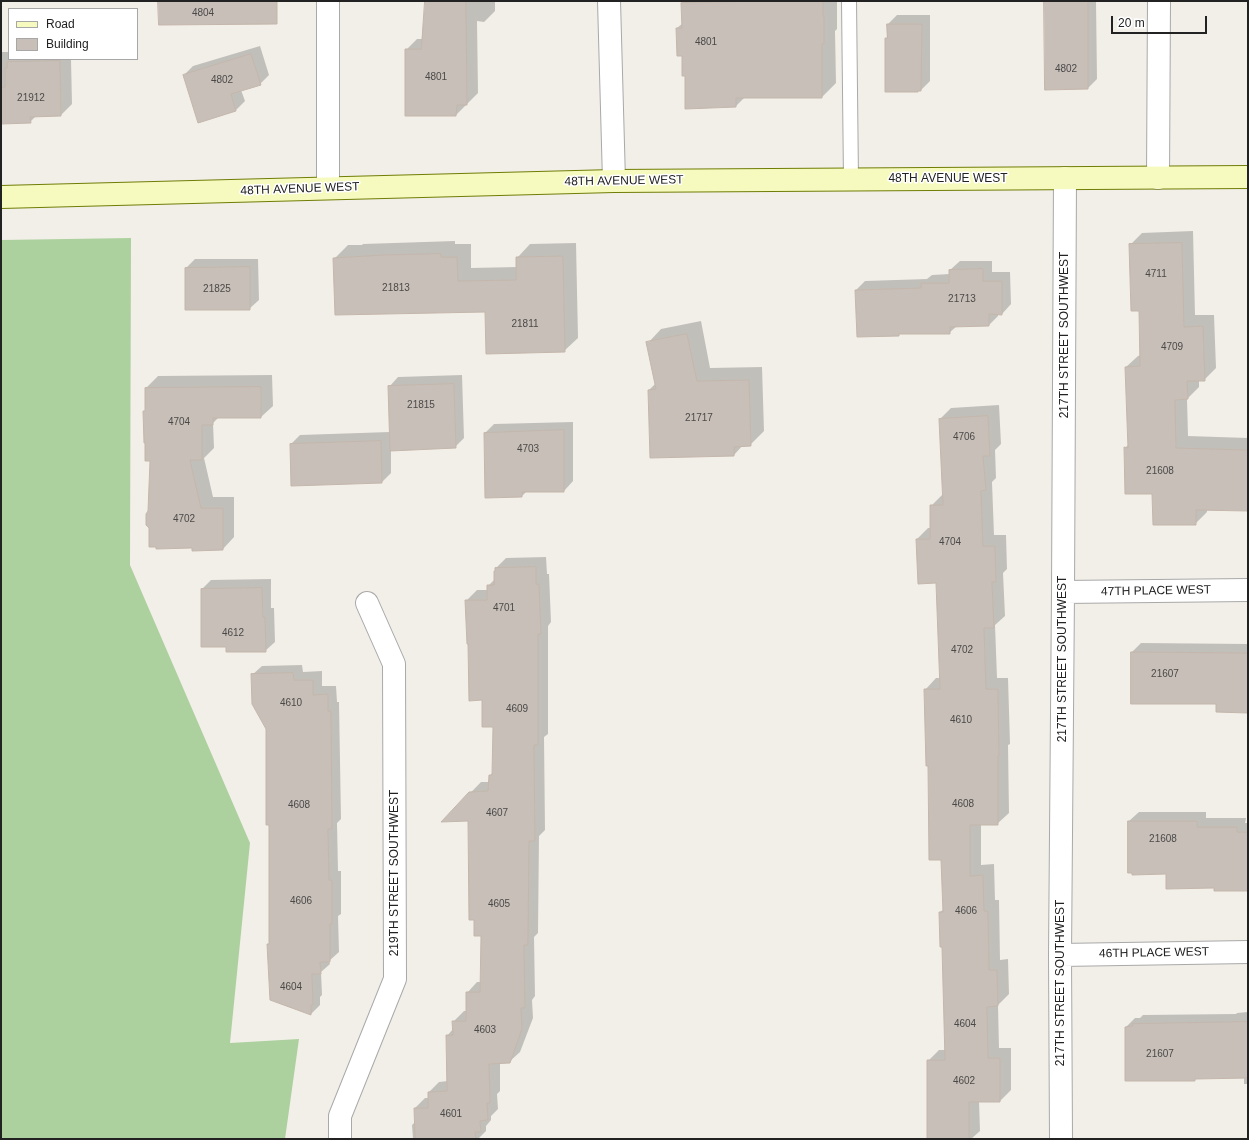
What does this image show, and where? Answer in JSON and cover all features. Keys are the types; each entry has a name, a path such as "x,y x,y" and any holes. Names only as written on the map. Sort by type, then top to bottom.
{"main road":[{"name":"48TH AVENUE WEST","path":"1,197 614,181 1248,177"}],"street":[{"path":"328,1 328,188"},
{"path":"609,1 614,181"},
{"path":"1158,178 1159,1"},
{"name":"217TH STREET SOUTHWEST","path":"1061,1139 1060,955 1065,178"},
{"name":"47TH PLACE WEST","path":"1063,592 1248,590"},
{"name":"219TH STREET SOUTHWEST","path":"340,1139 340,1116 395,979 394,664 367,603"},
{"name":"46TH PLACE WEST","path":"1060,955 1248,952"}],"lane":[{"path":"849,1 851,180"}],"green space":[{"path":"131,238 130,565 250,843 230,1043 299,1039 285,1139 1,1139 1,240"}],"building":[{"path":"158,1 277,1 277,24 159,25"},
{"path":"425,1 466,1 467,105 457,105 456,116 405,116 405,49 421,49"},
{"path":"823,1 824,44 822,44 822,98 736,98 736,107 685,109 685,76 682,76 682,56 677,56 676,28 682,28 681,3"},
{"path":"1044,1 1088,1 1088,89 1045,90"},
{"path":"887,24 922,24 921,91 885,92 885,38 887,38"},
{"path":"251,54 261,85 231,94 236,111 198,123 183,75"},
{"path":"60,61 61,116 30,117 31,123 1,124 1,87 5,87 5,68 7,68 7,62"},
{"path":"1182,243 1184,327 1203,326 1205,381 1187,381 1188,399 1175,400 1176,448 1248,450 1248,511 1196,510 1196,525 1153,525 1152,494 1125,494 1124,447 1128,448 1125,367 1140,366 1139,311 1131,311 1129,244"},
{"path":"441,254 441,257 457,257 458,281 516,280 516,257 563,256 565,352 486,354 485,312 335,315 333,258"},
{"path":"250,267 250,310 185,310 185,268"},
{"path":"983,269 983,281 1002,281 1002,315 989,314 989,326 950,327 950,334 899,334 899,336 857,337 855,290 921,288 921,283 949,283 949,270"},
{"path":"687,334 697,381 749,380 751,446 734,447 734,456 650,458 648,390 656,389 646,342"},
{"path":"454,384 456,448 390,451 388,386"},
{"path":"261,387 261,418 213,418 213,425 202,425 202,460 190,460 201,508 223,508 223,550 192,551 192,548 156,549 156,547 149,547 149,528 146,525 146,514 148,511 150,461 145,461 143,411 145,411 145,388"},
{"path":"988,416 990,456 983,456 986,490 981,491 983,546 995,546 996,582 992,582 994,628 984,628 986,689 998,689 998,825 970,825 970,876 983,875 984,911 988,911 989,970 997,970 998,1006 987,1007 988,1058 1000,1058 1000,1102 969,1102 969,1139 927,1139 927,1060 945,1060 942,947 940,947 939,912 943,912 941,860 929,860 928,766 926,766 924,689 940,689 936,583 918,584 916,539 930,539 930,505 943,505 939,419"},
{"path":"564,430 564,492 522,492 522,497 485,498 484,433"},
{"path":"381,441 382,483 291,486 290,444"},
{"path":"536,567 536,584 539,584 541,634 538,634 538,745 534,745 535,841 529,841 528,945 524,945 525,1008 521,1008 522,1029 510,1063 489,1064 490,1103 487,1103 488,1120 480,1121 481,1132 475,1132 476,1139 415,1139 414,1108 428,1108 428,1092 447,1091 446,1035 453,1035 452,1021 466,1021 466,992 480,992 481,936 474,936 474,920 469,920 468,821 441,822 469,792 488,791 489,775 492,775 493,727 482,727 482,700 469,701 468,644 465,600 487,600 487,585 494,585 495,568"},
{"path":"262,588 266,652 226,652 226,647 201,647 201,589"},
{"path":"1131,652 1248,653 1248,713 1216,712 1216,704 1131,704"},
{"path":"293,673 294,680 313,680 313,695 328,694 328,711 331,711 332,829 328,829 329,880 332,880 330,962 320,962 321,974 312,974 313,1005 311,1005 311,1015 270,1000 267,944 269,944 269,825 266,825 266,729 252,704 251,674"},
{"path":"1128,821 1197,821 1197,827 1237,827 1237,832 1248,832 1248,891 1214,891 1214,888 1166,889 1166,874 1132,875 1132,873 1128,873"},
{"path":"1248,1022 1248,1078 1195,1079 1195,1081 1125,1081 1125,1027 1133,1026 1132,1024"}]}
